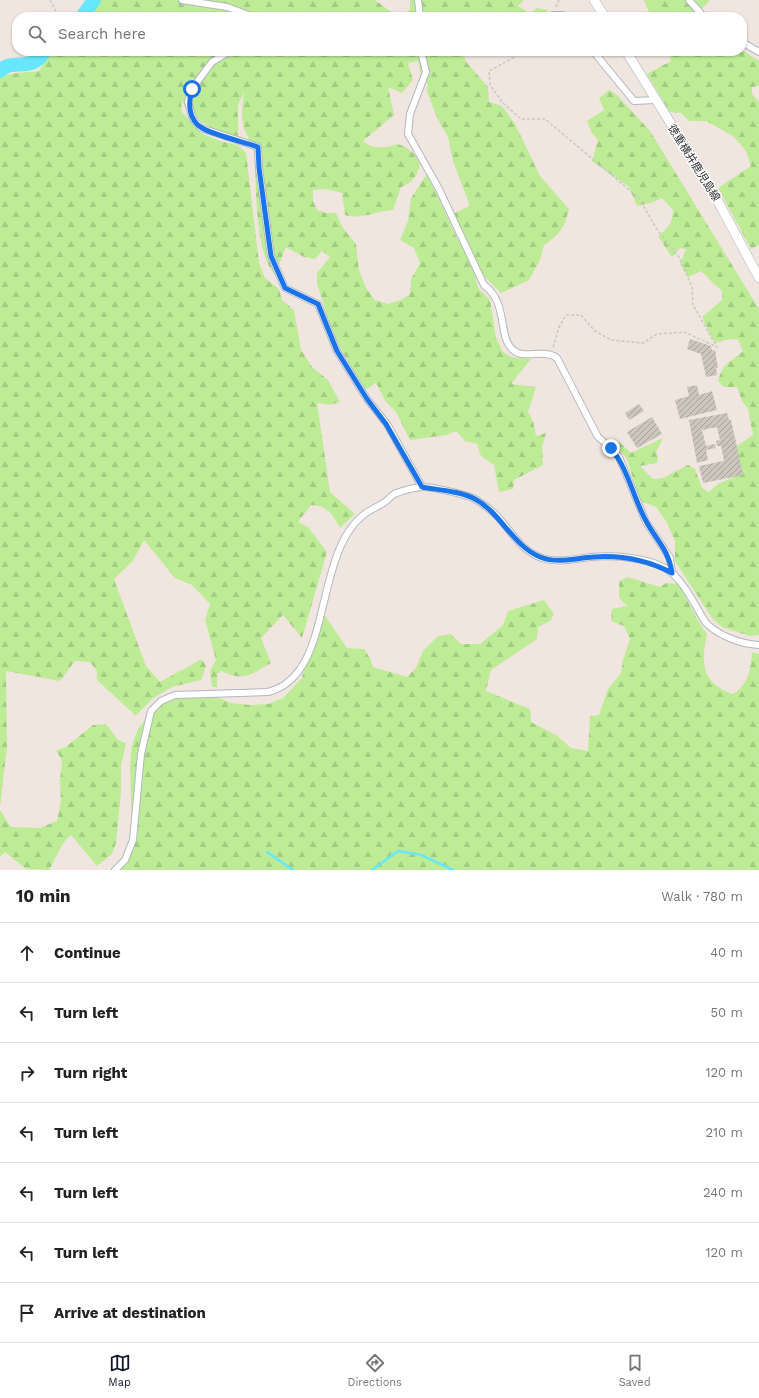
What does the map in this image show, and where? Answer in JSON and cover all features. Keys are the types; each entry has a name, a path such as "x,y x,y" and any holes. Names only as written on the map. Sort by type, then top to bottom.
{"main road":[{"path":"594,0 602,12"},
{"name":"徳重横井鹿児島線","path":"629,56 713,192 759,278"}],"street":[{"path":"182,0 227,7 241,12"},
{"path":"418,0 419,12"},
{"path":"689,0 700,12"},
{"path":"747,45 759,52"},
{"path":"222,56 212,62 192,89 188,102 193,119 201,128 258,147 259,168 271,256 285,288 318,304 337,351 367,399 386,424 422,487"},
{"path":"422,56 426,72 410,114 408,134 439,189 484,285 496,296 503,315 507,344 514,351 552,354 557,358 565,372 574,395 598,437 611,448 619,458 646,522 670,558 672,573"},
{"path":"597,56 634,101 655,100"},
{"path":"115,870 125,860 133,840 141,754 151,711 160,701 175,695 268,692 279,689 289,683 300,671 308,655 335,562 343,540 353,524 366,513 385,502 394,494 422,487 474,498 497,517 524,548 540,557 564,561 603,556 626,557 650,563 672,573 688,593 706,624 712,630 742,642 759,645"}],"path":[{"path":"50,0 56,12"},
{"path":"516,56 489,71 490,85 502,102 521,119 545,119 639,198 656,228 679,256 692,287 693,305 717,347 684,332 657,334 643,343 611,340 594,331 581,315 566,315 559,327 552,354"}],"green space":[{"path":"99,0 375,0 392,12 91,12"},
{"path":"410,0 524,0 518,6 528,12 407,12 410,9"},
{"path":"644,0 710,0 699,12 649,12"},
{"path":"537,8 548,10 547,12 531,12"},
{"path":"747,53 759,61 759,86 752,87 752,94 759,102 759,245 751,249 718,188 751,166 746,151 733,136 706,121 689,121 681,113 670,112 647,74 671,61 670,56 747,56"},
{"path":"48,56 464,56 467,63 488,87 489,102 502,106 515,124 540,176 569,209 561,230 554,238 544,245 540,260 529,280 501,293 481,273 453,214 470,206 453,161 448,137 437,118 427,91 428,84 421,75 418,61 408,63 413,80 402,93 388,87 394,115 363,141 375,147 398,144 412,152 420,165 414,179 401,187 393,210 363,216 345,215 342,193 326,189 313,190 313,201 317,210 326,213 336,213 343,228 356,244 359,270 366,288 375,300 388,304 401,300 410,294 411,279 420,263 414,248 400,240 408,221 411,198 427,174 457,238 466,251 474,271 478,288 490,300 496,337 502,351 511,357 531,359 511,384 536,387 528,412 533,421 536,436 546,433 542,447 543,465 514,480 513,489 499,492 494,465 481,456 477,444 465,441 456,431 447,435 410,440 396,412 386,402 376,383 365,390 342,351 330,325 317,283 317,273 330,257 322,251 315,259 304,257 286,247 275,275 268,264 263,251 260,235 253,151 242,119 244,92 238,105 238,136 219,134 192,114 181,101 182,112 201,133 220,141 238,145 246,153 259,263 265,278 279,289 282,300 294,310 301,350 312,367 328,380 340,402 330,405 317,403 330,492 355,514 340,528 326,509 311,505 298,522 308,527 327,552 302,638 283,615 261,638 271,663 247,676 236,676 221,671 217,674 217,687 212,687 210,671 216,660 205,620 210,604 192,585 175,578 144,540 133,561 114,579 146,666 160,682 202,659 206,666 201,680 172,687 153,698 136,716 97,680 97,671 90,662 75,661 60,681 6,671 7,747 0,807 0,78 13,74 39,71"},
{"path":"609,90 616,94 650,131 759,309 759,635 750,636 722,627 712,618 675,561 675,541 666,521 656,507 640,501 627,459 614,443 619,442 631,453 663,438 656,452 658,459 657,463 640,466 653,479 663,478 688,465 695,469 702,488 709,492 718,484 738,475 733,449 753,435 748,409 742,401 737,387 724,387 718,381 725,366 743,351 738,339 715,343 702,317 722,300 722,291 701,271 688,277 680,264 686,249 680,248 672,257 658,236 669,225 673,215 673,210 662,198 651,203 637,206 629,187 592,161 598,140 592,133 587,121 604,110 599,98"},
{"path":"628,577 660,587 666,583 678,584 707,634 704,654 706,671 709,678 722,689 733,694 738,690 748,676 752,652 759,654 759,870 118,870 126,862 132,830 130,765 132,745 138,729 151,712 167,700 192,695 215,696 231,703 250,705 268,704 283,698 302,678 307,655 319,620 325,616 347,648 364,649 370,658 373,667 407,677 416,668 423,651 438,636 451,634 461,644 480,644 503,625 508,611 544,600 554,614 550,621 538,627 537,639 491,670 486,691 530,709 531,722 556,735 571,748 588,751 590,716 599,715 608,689 621,673 623,660 630,639 624,626 611,621 612,609 627,606 619,598 619,581"},
{"path":"106,724 118,740 126,743 121,766 121,793 116,843 112,854 97,866 71,835 61,846 49,870 26,869 5,852 0,857 0,810 11,827 40,828 57,821 61,801 60,780 62,760 56,751 67,746 93,725"}],"building":[{"path":"690,339 711,346 712,351 715,350 718,368 716,368 717,375 706,377 701,354 687,349"},
{"path":"697,385 699,395 712,391 717,410 680,419 675,400 689,396 687,387"},
{"path":"639,404 644,411 629,420 625,413"},
{"path":"727,413 729,420 731,420 743,475 703,483 699,466 724,461 721,446 717,446 716,441 720,440 717,427 702,430 706,446 715,444 716,448 706,450 708,460 697,463 689,420"},
{"path":"652,417 662,434 637,448 627,432"}],"waterway":[{"path":"86,12 94,0"},
{"path":"0,71 11,65 28,64 34,62 41,56"},
{"path":"372,870 398,851 421,855 453,870"},
{"path":"267,852 293,870"}],"route":[{"path":"192,89 188,102 193,119 201,128 258,147 259,168 271,256 285,288 318,304 337,351 367,399 386,424 422,487 461,494 474,498 497,517 524,548 540,557 564,561 592,557 626,557 639,559 661,567 672,573 670,558 646,522 634,497 619,458 611,448"}]}
